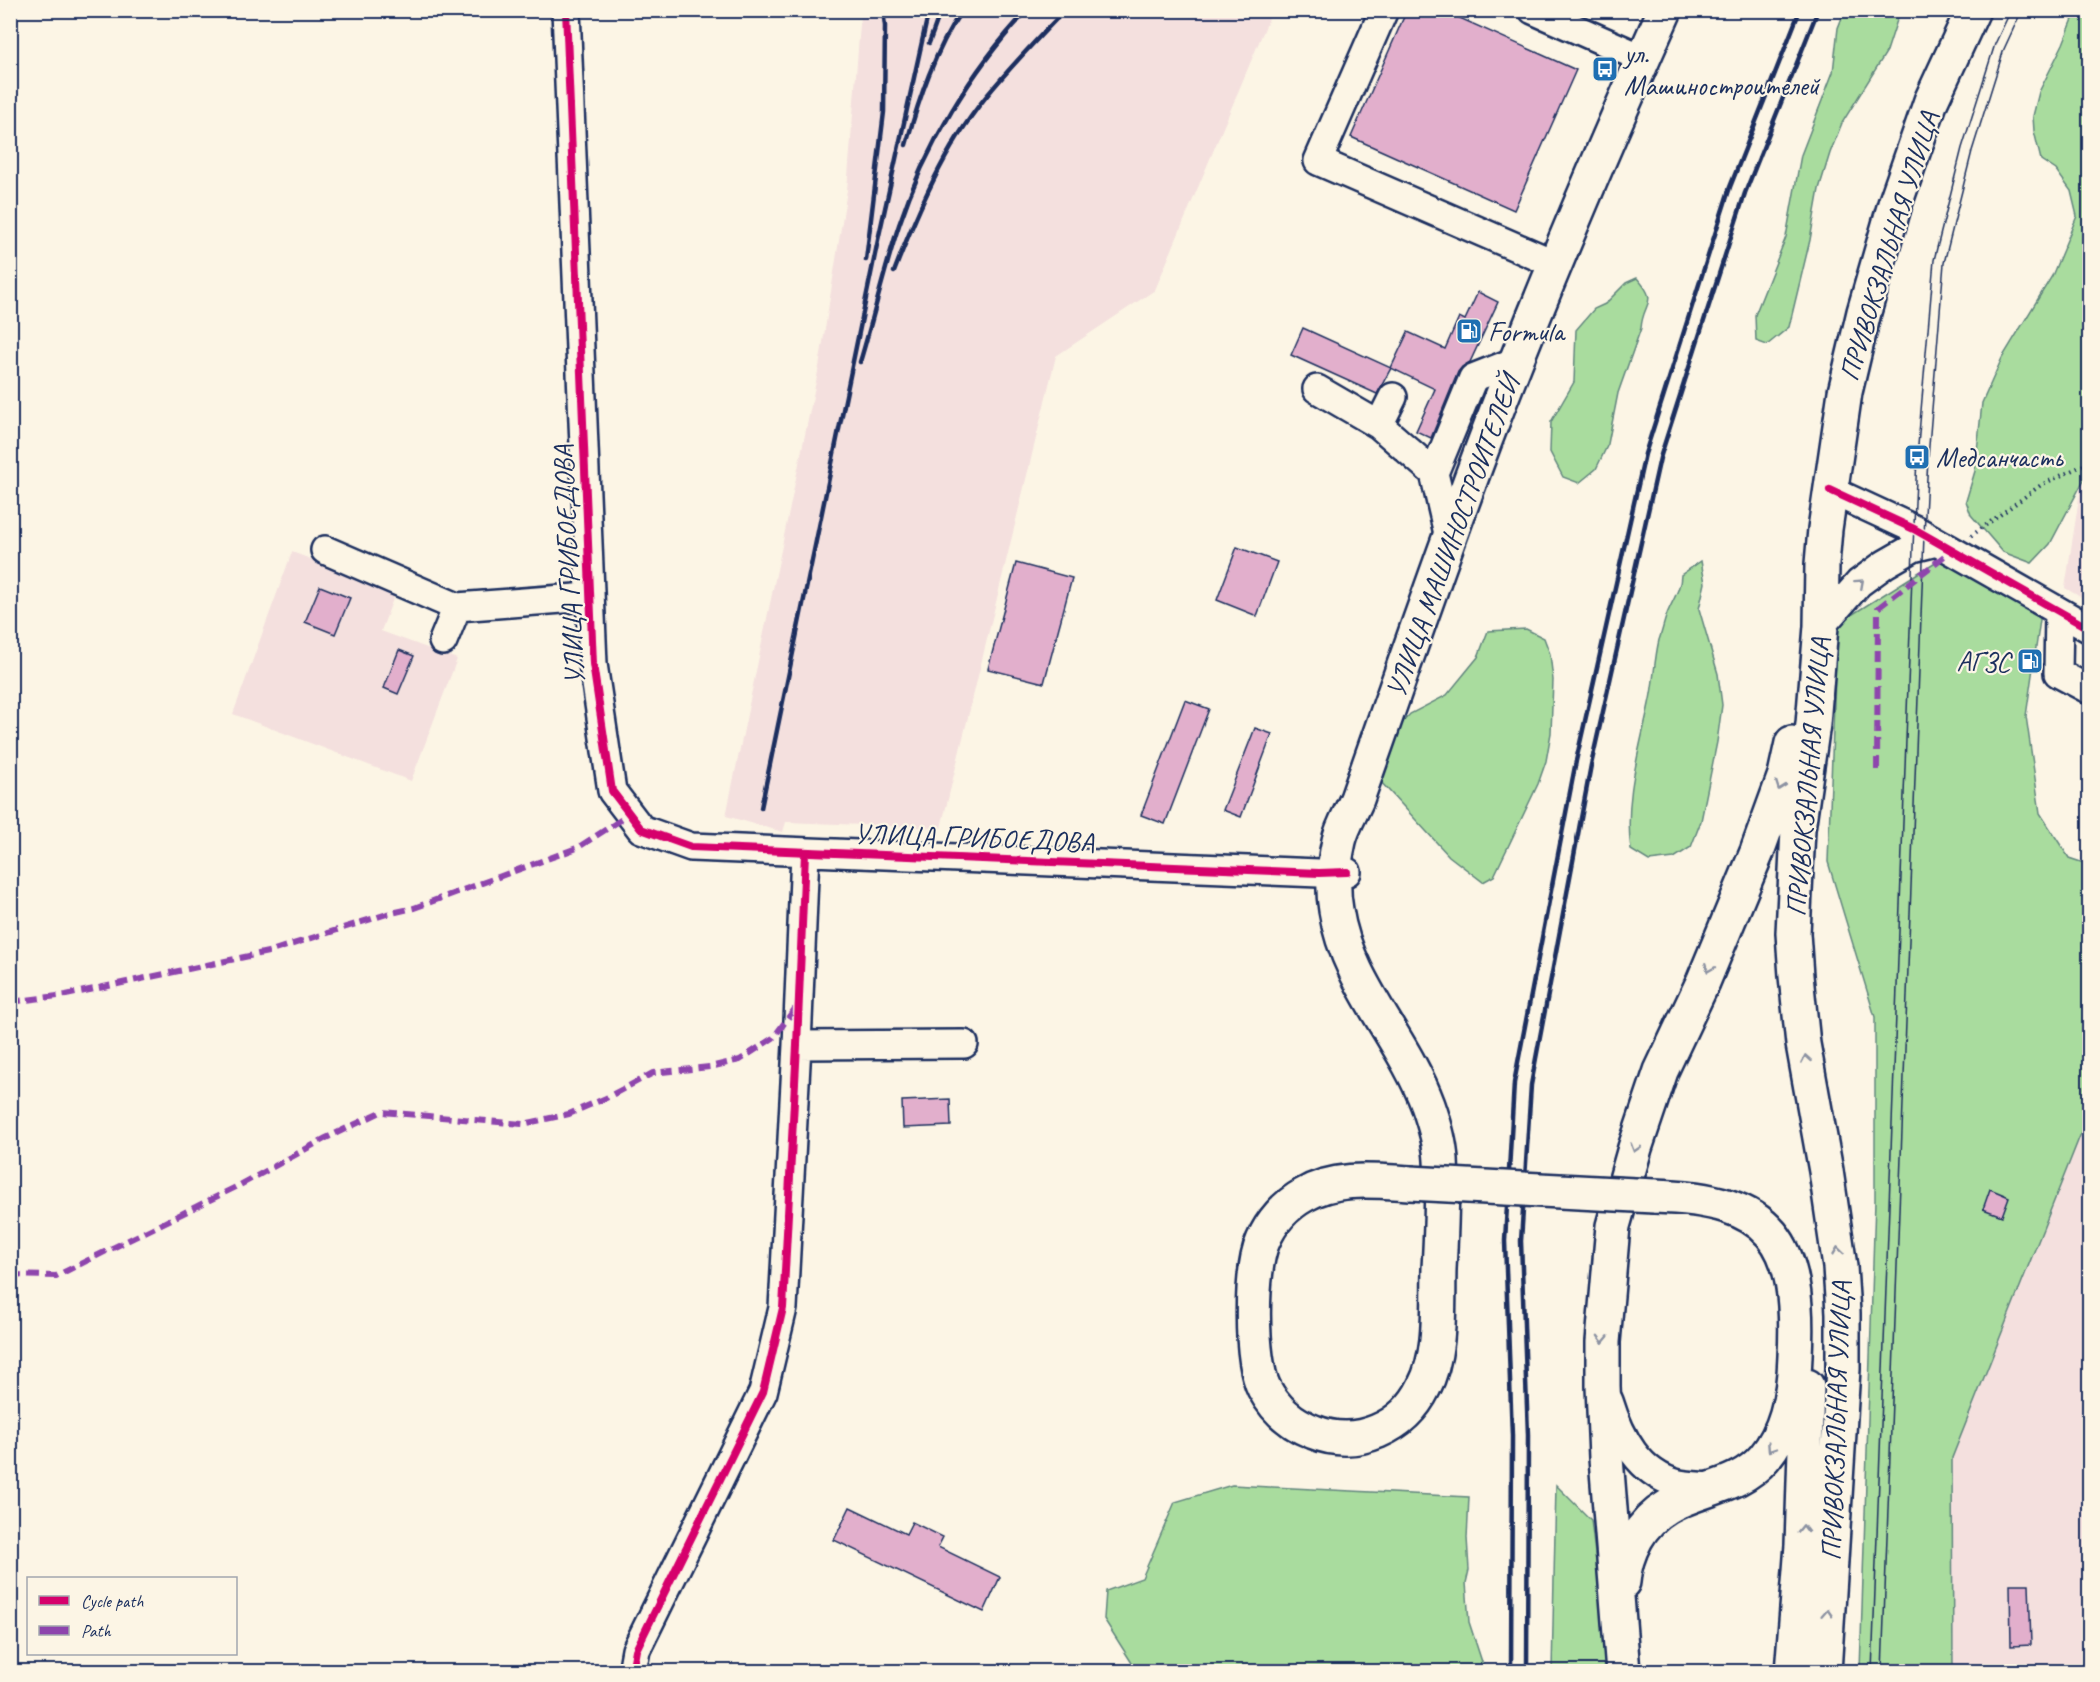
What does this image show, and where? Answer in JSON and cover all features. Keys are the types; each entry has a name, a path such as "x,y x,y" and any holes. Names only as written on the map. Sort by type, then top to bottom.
{"main road":[{"name":"УЛИЦА МАШИНОСТРОИТЕЛЕЙ","path":"1654,1189 1410,1177 1370,1168 1313,1176 1276,1200 1252,1236 1246,1253 1242,1306 1242,1356 1246,1377 1264,1411 1276,1424 1290,1435 1328,1450 1364,1449 1382,1444 1410,1426 1419,1417 1437,1390 1449,1332 1454,1205 1453,1158 1450,1137 1440,1101 1426,1069 1363,960 1353,934 1341,872 1356,799 1449,538 1555,264 1665,10"},
{"name":"ПРИВОКЗАЛЬНАЯ УЛИЦА","path":"1824,1671 1842,1380 1843,1313 1840,1267 1828,1182 1803,1044 1793,933 1798,829 1813,724 1821,626 1822,564 1830,490 1845,392 1864,312 1895,204 1932,101 1972,10"},
{"path":"1623,1671 1606,1458 1603,1386 1603,1342 1613,1226 1635,1148 1661,1071 1703,982 1785,775 1797,719 1822,564"},
{"path":"1654,1189 1706,1187 1731,1193 1747,1200 1780,1225 1789,1236 1801,1262 1808,1296 1809,1323 1803,1545 1792,1671"},
{"path":"1620,1635 1623,1576 1629,1552 1642,1528 1662,1509 1684,1497 1742,1477 1763,1460 1776,1440 1791,1405 1797,1323 1796,1297 1789,1265 1779,1243 1741,1210 1654,1189"}],"street":[{"name":"УЛИЦА ГРИБОЕДОВА","path":"566,10 592,664 612,791 642,829 691,848 1341,872"},
{"path":"1384,10 1318,161 1555,264"},
{"path":"1533,10 1644,59"},
{"path":"1449,538 1434,473 1473,378 1516,361"},
{"path":"1317,389 1379,425 1434,473"},
{"path":"1379,425 1393,397"},
{"path":"1830,490 1914,529 2090,629"},
{"path":"1821,626 1858,583 1885,564 1913,548 1944,546"},
{"path":"325,550 457,607 589,597"},
{"path":"443,641 457,607"},
{"path":"2059,612 2058,673 2090,690"},
{"path":"632,1671 636,1650 763,1392 783,1308 798,1045 805,853"},
{"path":"798,1045 964,1044"},
{"path":"1603,1386 1617,1426 1632,1453 1646,1466 1658,1476 1679,1484 1712,1487"}],"path":[{"path":"1944,546 2041,485 2090,462"}],"shaded area":[{"path":"861,11 1272,11 1155,290 1056,356 941,828 786,822 783,832 726,816 819,367 847,190"},
{"path":"2089,469 2089,602 2065,588 2083,472"},
{"path":"292,552 396,591 381,631 457,659 411,781 233,714"},
{"path":"2089,1113 2089,1671 1953,1671 1952,1458"}],"green space":[{"path":"1845,10 1900,11 1887,51 1842,123 1830,153 1819,189 1810,240 1789,327 1767,345 1756,341 1755,315 1786,237 1801,155 1833,72 1838,28"},
{"path":"2073,11 2090,11 2089,470 2050,544 2032,563 2003,552 1971,515 1966,501 1975,471 1982,403 2002,358 2052,276 2077,216 2071,191 2056,170 2041,160 2033,116 2039,92 2063,44 2073,19"},
{"path":"1637,278 1649,298 1641,328 1618,393 1608,444 1596,469 1579,483 1563,477 1550,452 1551,422 1574,382 1576,330 1594,309 1605,304 1626,283"},
{"path":"1945,556 2041,613 2026,716 2040,813 2069,858 2090,865 2089,1113 1952,1458 1953,1671 1860,1671 1875,1201 1875,1017 1828,862 1837,624"},
{"path":"1701,561 1705,583 1699,609 1718,674 1722,705 1717,742 1701,821 1691,847 1674,858 1649,861 1631,850 1629,813 1634,776 1651,696 1657,648 1665,620 1678,590 1681,575"},
{"path":"1526,629 1544,638 1550,654 1553,680 1551,733 1546,761 1538,784 1494,876 1483,882 1449,856 1380,781 1394,732 1410,714 1447,695 1478,657 1488,631"},
{"path":"1232,1485 1469,1497 1467,1538 1469,1570 1466,1583 1469,1622 1485,1671 1137,1671 1104,1619 1106,1591 1142,1578 1175,1502"},
{"path":"1556,1485 1591,1520 1609,1671 1552,1672"}],"building":[{"path":"1407,10 1442,10 1576,70 1514,210 1351,137"},
{"path":"1478,292 1498,302 1470,362 1458,372 1431,438 1416,431 1435,389 1391,368 1408,332 1445,349 1459,317 1465,320"},
{"path":"1303,328 1391,368 1377,394 1291,355"},
{"path":"1237,547 1277,562 1257,616 1217,600"},
{"path":"1016,563 1072,578 1044,683 988,669"},
{"path":"320,586 350,598 335,634 305,622"},
{"path":"399,650 414,656 398,694 384,688"},
{"path":"1185,700 1209,709 1165,824 1141,815"},
{"path":"1255,728 1272,734 1241,817 1223,810"},
{"path":"950,1099 951,1126 903,1128 902,1101"},
{"path":"1990,1189 2009,1197 2002,1216 1983,1209"},
{"path":"850,1507 906,1534 912,1522 943,1537 938,1547 1000,1577 984,1612 834,1540"},
{"path":"2010,1584 2029,1584 2031,1645 2011,1646"}],"tram line":[{"path":"1872,1672 1917,457 1934,260 1962,148 1995,44 2011,10"},
{"path":"1882,1672 1924,535 1944,263 1972,151 2004,49 2022,10"}],"railway":[{"path":"866,260 884,112 885,26 883,10"},
{"path":"761,808 878,240 929,10"},
{"path":"929,43 941,10"},
{"path":"906,145 929,75 952,25 962,10"},
{"path":"860,362 894,242 909,196 922,168 969,83 1007,33 1028,10"},
{"path":"894,272 922,204 944,160 970,118 994,87 1065,10"},
{"path":"1511,1672 1512,1436 1505,1241 1514,1083 1576,761 1645,454 1730,187 1800,10"},
{"path":"1527,1672 1528,1435 1521,1241 1531,1085 1591,765 1660,458 1745,193 1818,10"}],"marked path":[{"path":"1877,770 1878,608 1952,550"},
{"path":"10,1002 66,995 268,952 387,914 414,908 577,848 630,814"},
{"path":"10,1275 56,1276 381,1112 523,1124 569,1114 606,1098 653,1073 710,1067 740,1060 773,1038 797,1006"}],"cycle path":[{"path":"566,10 593,664 612,791 641,829 691,847 1319,873 1347,872"},
{"path":"1830,490 1914,529 2090,629"},
{"path":"632,1672 636,1650 763,1392 783,1308 805,853"}],"place":[{"name":"ул. Машиностроителей","path":"1605,69"},
{"name":"Formula","path":"1469,331"},
{"name":"Медсанчасть","path":"1917,457"},
{"name":"АГЗС","path":"2030,661"}]}
